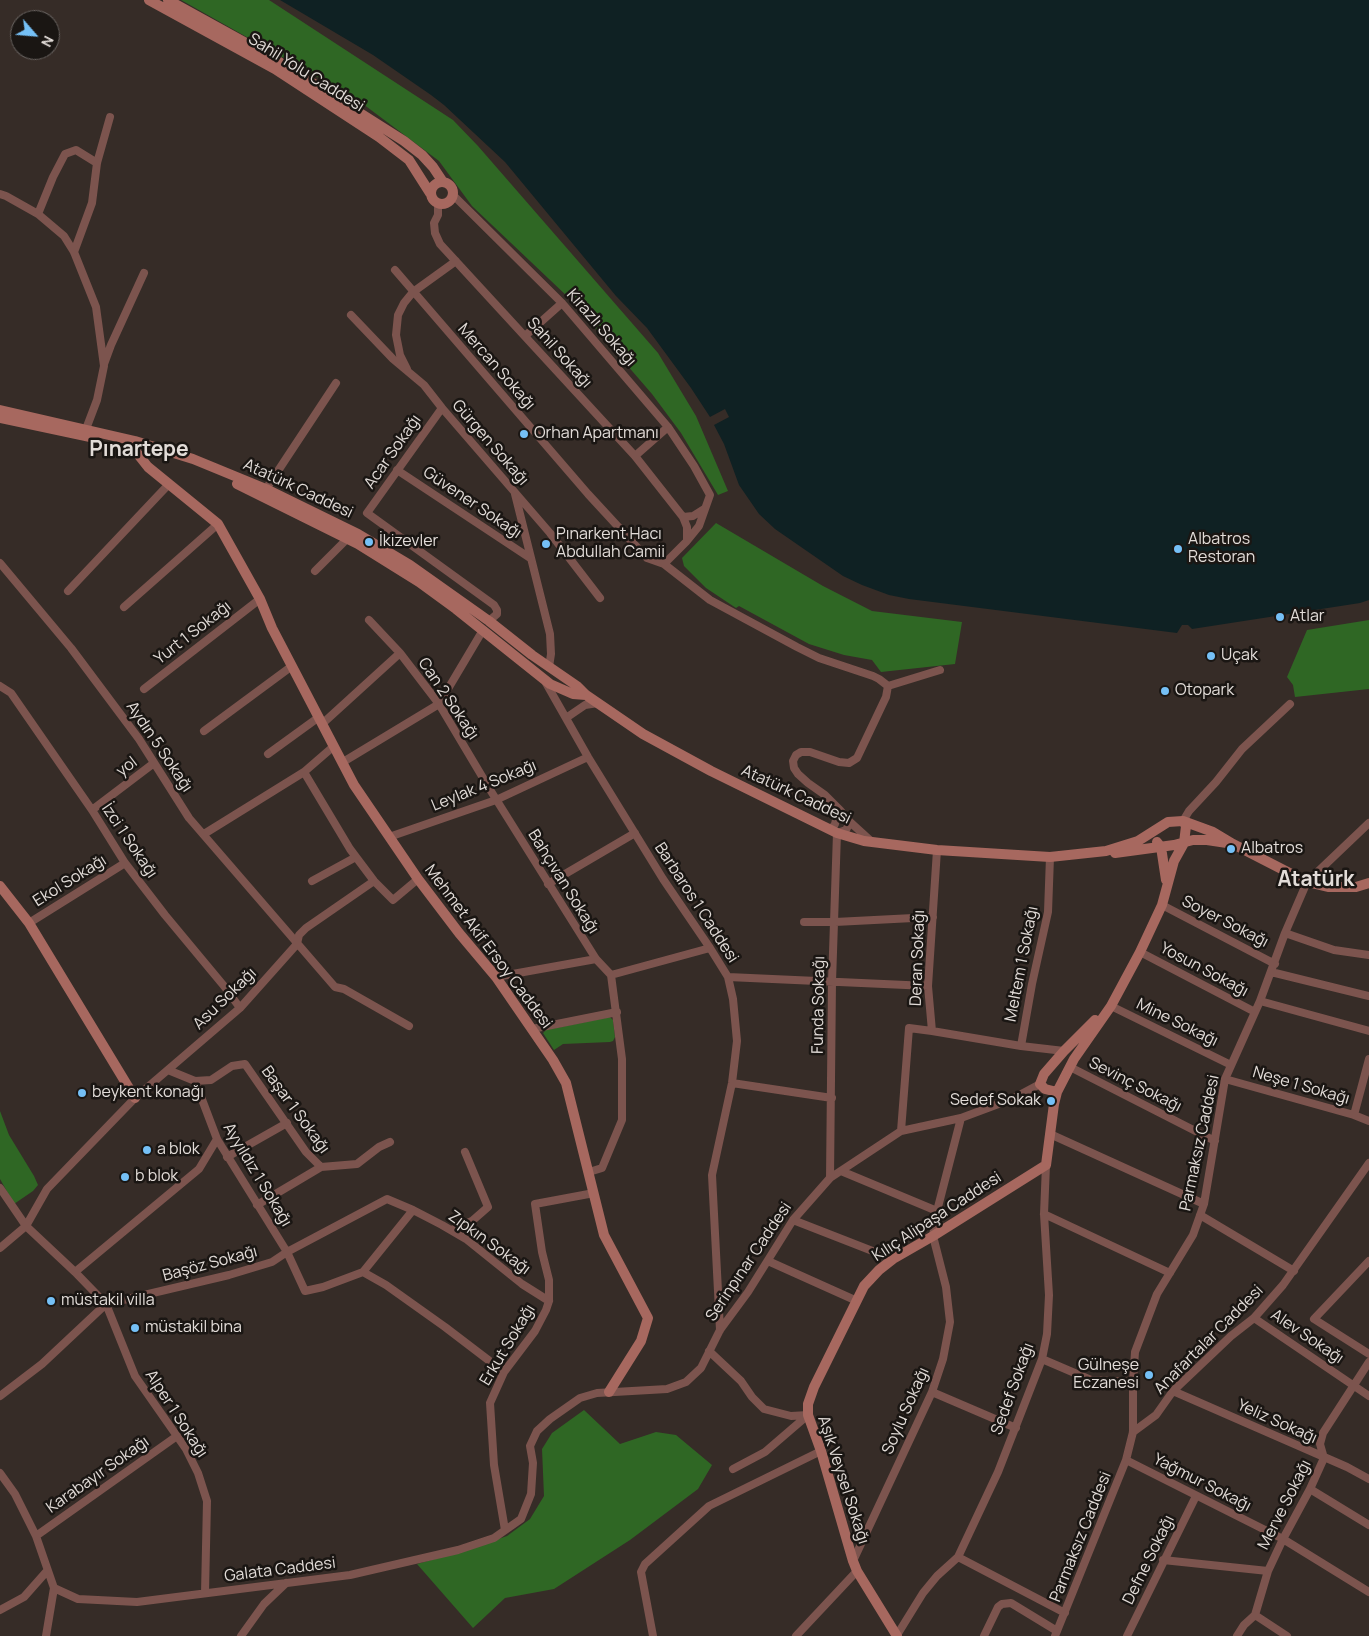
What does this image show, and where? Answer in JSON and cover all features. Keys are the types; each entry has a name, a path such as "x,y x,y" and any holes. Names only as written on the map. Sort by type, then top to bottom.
{"street":[{"name":"Sahil Yolu Caddesi","path":"149,0 275,69 379,137 409,160 430,193"},
{"name":"Sahil Yolu Caddesi","path":"168,0 273,58 404,141 422,155 443,182"},
{"path":"74,252 92,203 97,163 110,117"},
{"path":"38,214 53,177 65,154 76,150 97,163"},
{"path":"443,182 450,186 452,194 448,202 438,203 430,193 436,184 443,182"},
{"path":"0,194 38,214 64,236 74,252 96,307 104,366"},
{"name":"Kirazlı Sokağı","path":"452,194 562,303 668,427 694,466 710,495 705,508"},
{"name":"Sahil Sokağı","path":"438,203 438,214 434,223 435,233 440,244 635,456 683,517"},
{"path":"408,370 400,354 396,335 398,316 404,303 413,292 456,262"},
{"name":"Mercan Sokağı","path":"395,270 576,480 647,558 664,564 710,600 819,658 873,676 888,686"},
{"path":"86,429 97,400 110,345 144,273"},
{"path":"525,336 562,303"},
{"name":"Gürgen Sokağı","path":"351,315 393,359 424,385 550,533 600,598"},
{"path":"266,489 336,383"},
{"name":"Acar Sokağı","path":"442,408 367,513 494,605 497,614 486,625"},
{"name":"Atatürk Caddesi","path":"0,410 86,429 134,445"},
{"name":"Atatürk Caddesi","path":"0,418 193,459 266,489 358,534 401,560 486,625 544,679 564,691 586,695"},
{"path":"635,456 668,427"},
{"name":"Mehmet Akif Ersoy Caddesi","path":"134,445 148,467 218,524 260,599 272,628 354,785 418,879 459,933 496,977 553,1060 566,1083 604,1235 648,1318 641,1341 609,1392"},
{"path":"148,448 148,467"},
{"name":"Atatürk Caddesi","path":"148,448 228,479 347,539 486,625 577,686 586,695 643,734 711,771 834,832 873,842 937,850 1050,857 1106,851"},
{"name":"Güvener Sokağı","path":"398,470 530,558"},
{"path":"68,591 170,484"},
{"path":"515,492 550,634 551,654 549,667 544,679"},
{"path":"664,564 699,526 705,508"},
{"path":"686,542 688,527 683,517 693,516 705,508"},
{"path":"124,607 218,524"},
{"path":"315,571 347,539"},
{"name":"Aydın 5 Sokağı","path":"0,564 71,648 139,739 189,818 297,944"},
{"name":"Yurt 1 Sokağı","path":"144,689 260,599"},
{"name":"Can 2 Sokağı","path":"369,620 400,653 439,704 496,800"},
{"path":"342,762 439,704 486,625"},
{"path":"268,754 321,721 400,653"},
{"path":"204,732 292,666"},
{"path":"873,842 850,822 826,795 808,784 798,774 794,768 793,761 796,755 801,752 810,752 839,762 849,763 857,758 886,697 888,686 940,670"},
{"name":"Barbaros 1 Caddesi","path":"544,679 588,757 663,880 728,977 733,999 737,1041 732,1083 712,1175 720,1330"},
{"name":"İzci 1 Sokağı","path":"0,686 11,693 92,810 125,863 240,1008"},
{"path":"566,718 577,709 586,695"},
{"path":"577,709 598,703"},
{"path":"1183,820 1242,749 1290,704"},
{"path":"204,834 304,772 334,746"},
{"name":"Leylak 4 Sokağı","path":"389,837 496,800 588,757"},
{"name":"yol","path":"92,810 154,763"},
{"path":"304,772 356,856 374,881 393,900 418,879"},
{"name":"Bahçıvan Sokağı","path":"496,800 596,959 611,975"},
{"name":"Funda Sokağı","path":"830,1178 832,982 835,922 834,832 837,815 833,803"},
{"path":"1110,1006 1048,1068 1040,1084 1045,1089 1057,1092 1072,1063 1110,1006 1140,952 1162,905 1174,861 1184,843 1186,826 1183,820"},
{"path":"1106,851 1138,841 1168,822 1183,820 1213,832 1307,882 1328,887 1356,887 1369,883"},
{"path":"834,832 846,830 850,822"},
{"path":"1307,882 1369,823"},
{"path":"1160,827 1156,838 1161,847 1166,886"},
{"path":"548,884 635,833"},
{"path":"1106,851 1114,853 1161,847 1193,840 1233,844"},
{"name":"Deran Sokağı","path":"901,1131 909,1028 932,1030 928,986 937,850"},
{"path":"312,881 356,856"},
{"name":"Meltem 1 Sokağı","path":"1021,1046 1048,912 1050,857"},
{"name":"Ekol Sokağı","path":"29,923 125,863"},
{"name":"Asu Sokağı","path":"26,1226 47,1189 135,1098 240,1008 297,944 299,935 306,928 374,881"},
{"name":"Parmaksız Caddesi","path":"1056,1634 1126,1460 1133,1432 1135,1352 1157,1294 1193,1235 1204,1204 1225,1079 1275,964 1285,933 1307,882"},
{"path":"0,886 29,923 135,1098"},
{"name":"Soyer Sokağı","path":"1162,905 1275,964"},
{"path":"804,922 932,917"},
{"path":"1285,933 1334,950 1369,954"},
{"path":"297,944 335,987 344,989 409,1026"},
{"path":"589,1172 602,1168 622,1120 622,1059 611,975 710,948"},
{"name":"Yosun Sokağı","path":"1140,952 1255,1012"},
{"path":"496,977 596,959"},
{"path":"1271,972 1369,996"},
{"path":"728,977 928,986"},
{"path":"1260,1000 1369,1031"},
{"name":"Mine Sokağı","path":"1110,1006 1232,1065"},
{"path":"532,1029 617,1012"},
{"path":"932,1030 1021,1046 1064,1051 1072,1063"},
{"path":"1354,1115 1369,1059"},
{"name":"Sevinç Sokağı","path":"1072,1063 1215,1141"},
{"name":"Başar 1 Sokağı","path":"195,1081 211,1080 232,1066 245,1064 306,1152 320,1167"},
{"path":"1048,1068 1059,1071 1064,1077"},
{"path":"168,1070 195,1081"},
{"name":"Neşe 1 Sokağı","path":"1225,1079 1354,1115 1369,1121"},
{"name":"Ayyıldız 1 Sokağı","path":"195,1081 217,1139 287,1252 305,1291 323,1287 363,1272"},
{"path":"732,1083 832,1098"},
{"name":"Serinpınar Caddesi","path":"609,1392 667,1390 686,1382 701,1368 720,1330 748,1292 793,1220 830,1178 901,1131 961,1118 1012,1099 1040,1084"},
{"name":"Sedef Sokağı","path":"897,1636 923,1593 937,1576 958,1557 998,1472 1042,1359 1047,1334 1049,1295 1044,1214 1046,1165 1057,1092"},
{"path":"934,1236 937,1211 961,1118"},
{"path":"227,1157 287,1123"},
{"path":"1050,1134 1204,1204"},
{"path":"75,1272 199,1169 217,1139"},
{"path":"257,1205 320,1167 357,1164 379,1147 390,1142"},
{"path":"452,1230 472,1221 488,1207 465,1152"},
{"name":"Anafartalar Caddesi","path":"1133,1432 1156,1415 1173,1391 1231,1336 1254,1318 1284,1285 1369,1163"},
{"name":"Kılıç Alipaşa Caddesi","path":"808,1415 808,1404 814,1387 864,1286 879,1270 893,1259 934,1236 1046,1165"},
{"path":"841,1172 937,1211"},
{"name":"Alper 1 Sokağı","path":"0,1188 26,1226 106,1304 135,1376 186,1449 198,1473 207,1501 205,1594"},
{"name":"Erkut Sokağı","path":"505,1530 494,1465 490,1403 504,1372 534,1331 549,1301 549,1280 542,1252 535,1204 594,1193"},
{"name":"Zıpkın Sokağı","path":"387,1199 452,1230 522,1284 549,1301"},
{"name":"Başöz Sokağı","path":"0,1396 42,1364 106,1304 229,1275 272,1262 287,1252 387,1199"},
{"path":"413,1210 363,1272 386,1285 504,1372"},
{"path":"1044,1214 1170,1273"},
{"path":"1200,1215 1294,1271"},
{"path":"793,1220 893,1259"},
{"path":"0,1248 26,1226"},
{"name":"Soylu Sokağı","path":"796,1636 855,1566 932,1392 943,1359 950,1322 946,1287 934,1236"},
{"path":"1369,1260 1314,1318 1369,1354"},
{"path":"768,1261 857,1300"},
{"name":"Alev Sokağı","path":"1254,1318 1369,1396"},
{"name":"Aşık Veysel Sokağı","path":"709,1351 741,1381 752,1397 764,1409 791,1416 808,1415 821,1451 855,1566 897,1636"},
{"path":"1042,1359 1091,1380 1133,1382"},
{"name":"Merve Sokağı","path":"1237,1636 1244,1625 1255,1615 1268,1570 1324,1458 1320,1444 1323,1433 1369,1362"},
{"name":"Yeliz Sokağı","path":"1173,1391 1369,1479"},
{"path":"505,1530 521,1520 532,1494 530,1446 537,1431 550,1419 580,1398 597,1392 609,1392"},
{"path":"932,1392 1016,1428"},
{"path":"734,1468 765,1452 808,1415"},
{"name":"Karabayır Sokağı","path":"36,1536 177,1436"},
{"path":"653,1636 642,1572 646,1564 709,1506 821,1451"},
{"name":"Yağmur Sokağı","path":"1126,1460 1283,1539 1369,1592"},
{"path":"0,1473 15,1494 36,1536 54,1588 46,1636"},
{"path":"1310,1489 1369,1525"},
{"name":"Defne Sokağı","path":"1127,1636 1196,1496"},
{"name":"Galata Caddesi","path":"54,1588 78,1599 137,1602 205,1594 350,1575 458,1550 494,1538 505,1530"},
{"path":"958,1557 1065,1613"},
{"path":"1163,1560 1268,1570"},
{"path":"0,1610 24,1597 47,1571"},
{"path":"242,1636 264,1604 286,1583"},
{"path":"984,1636 998,1607 1002,1604 1011,1603 1056,1634"},
{"path":"1255,1615 1287,1636"}],"green space":[{"path":"181,0 269,0 453,120 478,146 658,353 696,416 728,491 718,495 681,433 652,394 569,298 472,206 439,161 355,98"},
{"path":"716,523 823,586 872,611 962,622 955,664 881,672 872,660 844,655 809,644 739,606 736,608 706,588 684,566 682,558"},
{"path":"1369,620 1369,689 1295,697 1293,685 1287,677 1307,630"},
{"path":"610,1017 613,1020 615,1037 610,1042 563,1044 554,1050 543,1033 546,1030"},
{"path":"0,1111 9,1135 38,1185 33,1191 14,1204 0,1179"},
{"path":"584,1410 620,1444 656,1432 676,1435 712,1465 698,1489 630,1540 554,1589 505,1598 473,1628 417,1564 507,1536 530,1519 544,1496 542,1449 552,1433"}],"shaded area":[{"path":"280,0 1369,0 1369,600 1360,603 1192,629 1188,625 1182,625 1177,633 909,599 889,595 843,576 775,529 759,514 739,485 724,444 714,425 729,417 725,409 710,417 647,328 616,296 505,162 431,95 373,55"}],"place":[{"name":"Orhan Apartmanı","path":"524,434"},
{"name":"İkizevler","path":"369,542"},
{"name":"Pınarkent Hacı Abdullah Camii","path":"546,544"},
{"name":"Albatros Restoran","path":"1178,549"},
{"name":"Atlar","path":"1280,617"},
{"name":"Uçak","path":"1211,656"},
{"name":"Otopark","path":"1165,691"},
{"name":"Albatros","path":"1231,849"},
{"name":"beykent konağı","path":"82,1093"},
{"name":"Sedef Sokak","path":"1051,1101"},
{"name":"a blok","path":"147,1150"},
{"name":"b blok","path":"125,1177"},
{"name":"müstakil villa","path":"51,1301"},
{"name":"müstakil bina","path":"135,1328"},
{"name":"Gülneşe Eczanesi","path":"1149,1375"}],"district":[{"name":"Pınartepe","path":"139,450"},
{"name":"Atatürk","path":"1316,880"}]}
